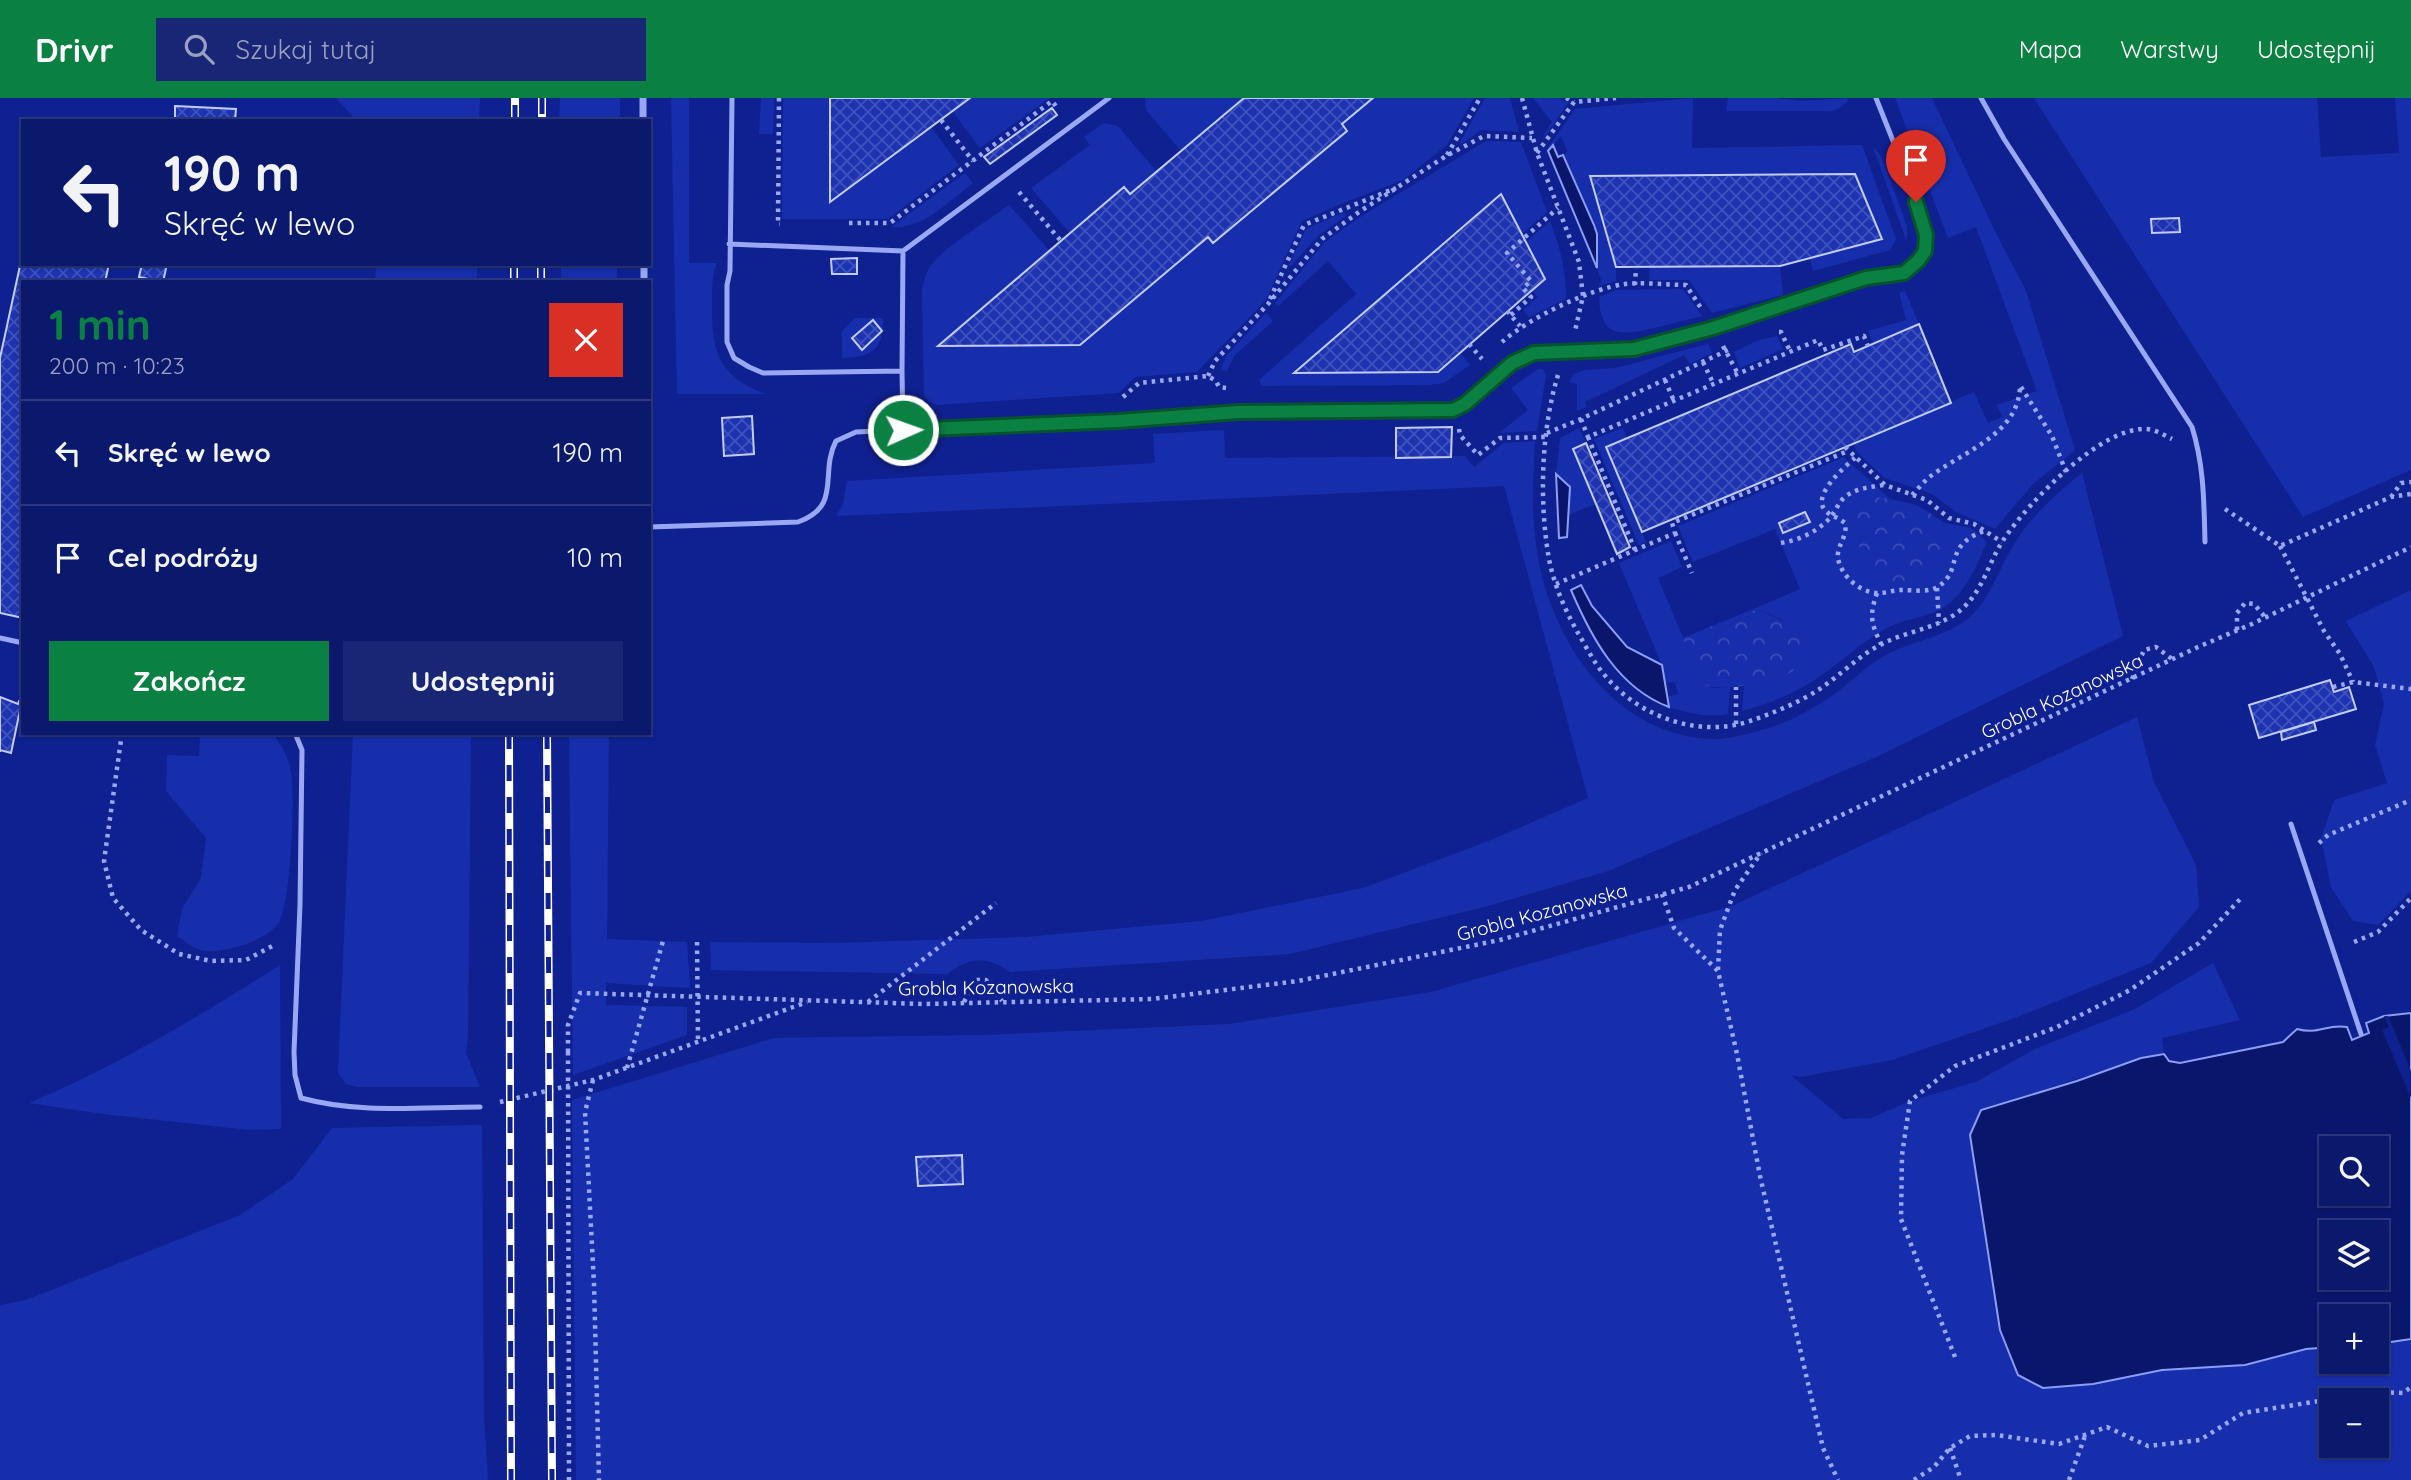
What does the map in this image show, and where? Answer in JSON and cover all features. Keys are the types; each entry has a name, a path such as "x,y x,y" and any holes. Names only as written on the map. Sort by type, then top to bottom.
{"street":[{"path":"643,98 643,119"}],"lane":[{"path":"732,98 727,342 734,358 763,373 902,371"},
{"path":"729,244 902,251 1109,98"},
{"path":"651,527 799,522 811,517 826,498 829,461 836,441 856,432 1118,421 1239,412 1453,410 1465,404 1519,358 1534,353 1634,349 1713,328 1866,278 1904,273 1925,251 1926,235 1911,186 1876,98"},
{"path":"1981,98 2004,139 2192,427 2204,490 2206,542"},
{"path":"902,251 903,430"},
{"path":"0,638 21,643"},
{"path":"296,735 302,750 300,905 294,1052 295,1075 301,1098 331,1106 353,1108 480,1107"},
{"path":"2291,824 2361,1034"}],"path":[{"path":"779,98 778,224 792,224"},
{"path":"1446,156 1480,98"},
{"path":"1522,98 1532,138 1579,262 1583,282 1578,322 1557,378 1547,435 1545,534 1556,584 1570,619 1598,667 1635,703 1657,716 1709,727 1736,724 1782,709 1817,691 1881,644 1940,623 1964,607 1978,590 2002,542 2024,511 2046,488 2110,439 2147,429 2160,432 2176,441"},
{"path":"1566,98 1578,102 1616,98"},
{"path":"1537,153 1578,102 1590,98"},
{"path":"848,223 890,223 1052,101 1071,126"},
{"path":"941,120 973,161"},
{"path":"1208,376 1215,361 1268,304 1322,239 1446,156 1483,136 1532,138"},
{"path":"1009,199 1030,183"},
{"path":"1268,304 1304,225 1406,184"},
{"path":"1019,191 1061,241"},
{"path":"1520,326 1509,313 1531,297 1523,288 1531,281 1507,253 1558,208"},
{"path":"1634,285 1636,267"},
{"path":"1501,342 1520,326 1583,296 1624,284 1686,285 1738,374"},
{"path":"1769,334 1781,332 1790,351"},
{"path":"1588,437 1818,340 1823,349 1864,336 1868,346"},
{"path":"1469,344 1480,361 1492,351"},
{"path":"1453,410 1460,435 1478,455 1500,438 1547,435 1736,346"},
{"path":"1703,362 1714,385"},
{"path":"1110,398 1123,397 1139,383 1208,376 1216,381 1219,387 1230,389"},
{"path":"1665,380 1674,401"},
{"path":"1912,495 1928,478 1974,450 2002,427 2014,412 2020,397 2020,386 2052,436 2066,472"},
{"path":"1581,419 1635,550"},
{"path":"1692,573 1672,523 1846,449 1885,485 1927,500 1949,517 1974,524 2002,542"},
{"path":"1855,458 1838,471 1821,502 1824,510 1845,523 1847,533 1838,551 1838,561 1852,583 1861,589 1877,593 1937,588 1947,579 1959,546 1967,538 1984,531"},
{"path":"2391,497 2401,483 2411,482"},
{"path":"1781,543 1805,536 1819,528 1845,497 1856,491 1885,485"},
{"path":"2204,490 2222,507 2280,546 2353,682"},
{"path":"2280,546 2391,497 2411,494"},
{"path":"1556,584 1675,533"},
{"name":"Grobla Kozanowska","path":"569,1480 568,1025 580,993 867,1002 1152,999 1298,981 1500,940 1689,887 2411,547"},
{"path":"1937,588 1940,623"},
{"path":"1877,593 1871,618 1881,644"},
{"path":"2237,630 2237,614 2245,603 2254,604 2265,617"},
{"path":"2132,678 2144,650 2156,647 2172,659"},
{"path":"2333,687 2353,682 2411,689"},
{"path":"1736,687 1736,724"},
{"path":"122,735 104,861 113,898 141,930 178,954 211,961 246,960 279,941"},
{"path":"2303,857 2328,835 2411,800"},
{"path":"1761,853 1735,890 1720,930 1718,971 1760,1176 1823,1448 1838,1480"},
{"path":"1662,894 1674,928 1718,971"},
{"path":"1955,1357 1901,1219 1902,1155 1910,1101 1955,1066 2057,1027 2130,990 2199,943 2243,896"},
{"path":"2334,951 2378,932 2411,898"},
{"path":"867,1002 996,903"},
{"path":"627,1068 645,996 663,941"},
{"path":"697,942 698,1042"},
{"path":"964,1002 976,980 986,980 1002,1001"},
{"path":"480,1107 593,1080 811,1001"},
{"path":"593,1080 585,1112 594,1284 599,1480"},
{"path":"1914,1480 1934,1466 1950,1448 1970,1436 1996,1435 2059,1444 2107,1427 2148,1447 2200,1440 2244,1413 2377,1392 2403,1393 2411,1387"},
{"path":"2069,1480 2086,1435"},
{"path":"1950,1448 1961,1480"}],"green space":[{"path":"336,98 480,98 479,119 355,119"},
{"path":"560,98 620,98 620,119 559,119"},
{"path":"671,98 689,98 689,263 717,263 713,280 712,324 717,351 728,371 738,380 765,394 677,394"},
{"path":"761,98 774,98 773,134 759,134"},
{"path":"783,98 830,98 831,201 931,127 959,165 888,219 782,219"},
{"path":"970,98 1050,98 980,148 952,111"},
{"path":"1145,98 1244,98 1181,151 1146,110"},
{"path":"1373,98 1474,98 1447,145 1403,180 1302,221 1266,300 1197,372 1135,377 1119,393 936,405 928,401 924,395 922,290 926,273 944,252 1009,205 1050,251 939,346 1080,345 1208,237 1214,243 1347,131 1342,124"},
{"path":"1485,98 1510,98 1519,132 1481,130 1462,144 1460,142"},
{"path":"1533,98 1558,98 1568,103 1544,138 1552,122"},
{"path":"1693,98 1692,148 1862,145 1896,239 1890,250 1813,271 1810,258 1882,239 1855,174 1590,176 1616,267 1616,281 1599,286 1601,280 1597,268 1597,234 1563,155 1568,152 1561,136 1548,151 1547,149 1575,109"},
{"path":"1728,98 1803,101 1847,98 1848,101 1838,109 1829,111 1726,111"},
{"path":"1895,98 1932,98 2026,291 2075,450 2032,485 1995,529 1956,512 1932,494 1885,478 1857,452 1853,443 1974,392 1988,423 2002,417 1997,405 2037,391 1976,227 1948,238"},
{"path":"2034,98 2317,98 2321,157 2399,153 2395,98 2411,98 2411,470 2303,517"},
{"path":"1104,123 1118,126 1157,172 1130,194 1124,188 1070,233 1031,188 1090,145 1084,137"},
{"path":"1486,141 1521,142 1547,212 1522,234 1501,194 1460,353 1470,365 1444,383 1428,385 1261,386 1259,380 1356,294 1328,261 1278,306 1275,303 1324,243 1357,219"},
{"path":"1873,147 1881,156 1907,226 1907,242"},
{"path":"965,173 973,183 945,206 914,224 891,227"},
{"path":"1344,212 1346,216 1318,236 1291,266 1288,266 1306,229"},
{"path":"1550,221 1562,259 1566,299 1529,317 1523,310 1538,297 1532,290 1544,279 1526,242"},
{"path":"376,266 477,266 477,280 375,280"},
{"path":"561,266 617,266 617,280 561,280"},
{"path":"1780,266 1783,295 1712,313 1689,280 1649,280 1650,267"},
{"path":"1683,289 1702,316 1625,333 1609,328 1600,311 1599,297 1617,290"},
{"path":"1905,291 1919,324 1873,343 1868,331 1906,320 1899,293"},
{"path":"1266,313 1273,321 1234,356 1227,371 1221,370 1226,356"},
{"path":"855,318 883,318 881,338 874,350 861,356 842,358 842,331"},
{"path":"1777,336 1783,349 1740,368 1734,352 1756,341"},
{"path":"1708,344 1712,353 1690,364 1684,355 1585,402 1587,407 1577,411 1577,384 1569,382 1574,374 1584,370 1615,368"},
{"path":"1538,369 1543,369 1546,376 1537,431 1499,433 1528,410 1511,388"},
{"path":"1579,428 1586,443 1573,449 1596,504 1568,515 1570,487 1556,474 1560,438"},
{"path":"1623,428 1627,438 1606,447 1646,542 1639,545 1594,439"},
{"path":"1224,430 1225,458 1465,456 1474,467 1504,443 1535,441 1535,538 1545,586 1557,619 1573,650 1594,679 1619,703 1647,722 1680,734 1722,739 1781,724 1825,700 1890,653 1963,622 1980,607 2027,525 2082,473 2123,636 1874,758 1608,871 1488,906 1290,954 1010,972 993,963 978,960 964,964 947,974 711,970 710,942 836,943 1026,937 1201,921 1363,888 1491,840 1588,798 1504,486 836,516 843,504 847,481 1155,463 1153,434"},
{"path":"1844,457 1890,499 1916,505 1945,523 1971,528 1987,542 1968,582 1944,607 1887,628 1808,684 1780,698 1742,711 1744,686 1784,676 1798,638 1789,626 1778,618 1751,610 1800,589 1775,529 1693,562 1678,526"},
{"path":"1874,497 1906,502 1921,508 1935,517 1943,531 1942,547 1934,563 1921,575 1905,583 1889,583 1873,573 1861,552 1857,512 1862,500"},
{"path":"1671,541 1682,567 1658,578 1703,685 1714,688 1730,687 1728,714 1705,715 1669,707 1667,697 1678,694 1675,682 1664,683 1662,665 1619,563"},
{"path":"2411,590 2411,891 2378,925 2353,921 2331,887 2321,838 2334,800 2387,783 2375,745 2384,704 2374,667 2346,621"},
{"path":"1751,610 1782,621 1797,636 1802,655 1797,666 1780,678 1753,685 1703,685 1683,638"},
{"path":"2137,717 2154,782 2196,865 2199,907 2151,963 2015,1018 1892,1060 1801,1077 1791,1075 1843,1119 1871,1118 1910,1101 1976,1082 2035,1049 2135,1009 2213,963 2240,1020 2162,1038 2164,1054 2141,1058 1981,1110 2093,1384 2162,1370 2245,1365 2319,1348 2319,1374 2389,1374 2389,1342 2411,1339 2411,1480 576,1480 572,1100 774,1038 983,1035 1230,1024 1431,992 1732,906"},
{"path":"200,735 273,735 287,758 292,780 287,893 279,922 255,941 209,951 191,946 177,936 182,909 201,878 206,838 166,791 167,755 199,756"},
{"path":"353,735 471,735 466,1053 480,1087 358,1087 346,1084 338,1073"},
{"path":"569,735 609,735 607,939 687,942 690,988 606,983 606,1005 687,1007 687,1035 573,1075"},
{"path":"280,965 281,1129 249,1130 29,1103 62,1089 158,1039"},
{"path":"482,1125 484,1419 488,1480 0,1480 0,1305 26,1300 240,1215 293,1179 332,1128"}],"shaded area":[{"path":"1553,145 1558,157 1563,155 1594,225 1597,234 1597,268 1548,151"},
{"path":"1556,474 1570,487 1567,537 1559,538"},
{"path":"1581,585 1592,606 1627,647 1662,665 1669,707 1635,687 1608,659 1597,643 1571,590"},
{"path":"2411,1013 2411,1339 2389,1342 2389,1304 2319,1304 2319,1348 2245,1365 2162,1370 2093,1384 2043,1388 2018,1375 2000,1330 1970,1135 1981,1110 2141,1058 2164,1054 2169,1061 2180,1063 2283,1042 2297,1029 2311,1031 2347,1027 2352,1040 2369,1033 2366,1023 2384,1016"}],"pier":[{"path":"2384,1016 2388,1016 2411,1071 2411,1098 2382,1030 2389,1027"}],"building":[{"path":"830,98 970,98 830,202"},
{"path":"1244,98 1373,98 1342,124 1347,131 1213,243 1208,237 1080,345 938,346 1124,187 1130,194"},
{"path":"175,106 236,109 235,119 175,119"},
{"path":"1052,108 1057,115 990,164 984,157"},
{"path":"1855,174 1882,239 1780,266 1616,267 1590,176"},
{"path":"1501,194 1545,279 1438,372 1294,373"},
{"path":"2179,218 2180,232 2152,233 2151,219"},
{"path":"857,258 857,274 832,274 831,259"},
{"path":"21,261 21,266 109,266 105,280 21,280 21,618 0,613 0,358"},
{"path":"142,266 167,266 163,280 139,277"},
{"path":"873,320 882,331 862,350 852,338"},
{"path":"1919,324 1951,403 1642,532 1606,447 1851,344 1854,352"},
{"path":"752,416 754,454 724,456 722,418"},
{"path":"1452,427 1451,457 1396,458 1396,428"},
{"path":"1586,443 1630,547 1617,554 1573,449"},
{"path":"1805,512 1810,522 1783,533 1779,523"},
{"path":"2330,680 2334,692 2349,687 2356,709 2259,738 2249,705"},
{"path":"0,697 18,704 21,701 11,753 0,750"},
{"path":"2314,722 2316,730 2282,740 2281,732"},
{"path":"962,1155 963,1184 918,1186 916,1157"}],"railway":[{"path":"515,98 515,119"},
{"path":"542,98 542,119"},
{"path":"514,266 514,280"},
{"path":"541,266 541,280"},
{"path":"509,735 511,1480"},
{"path":"547,735 552,1480"}],"route":[{"path":"903,430 1118,421 1239,412 1453,410 1465,404 1519,358 1534,353 1634,349 1713,328 1866,278 1904,273 1925,251 1926,235 1916,202"}]}
